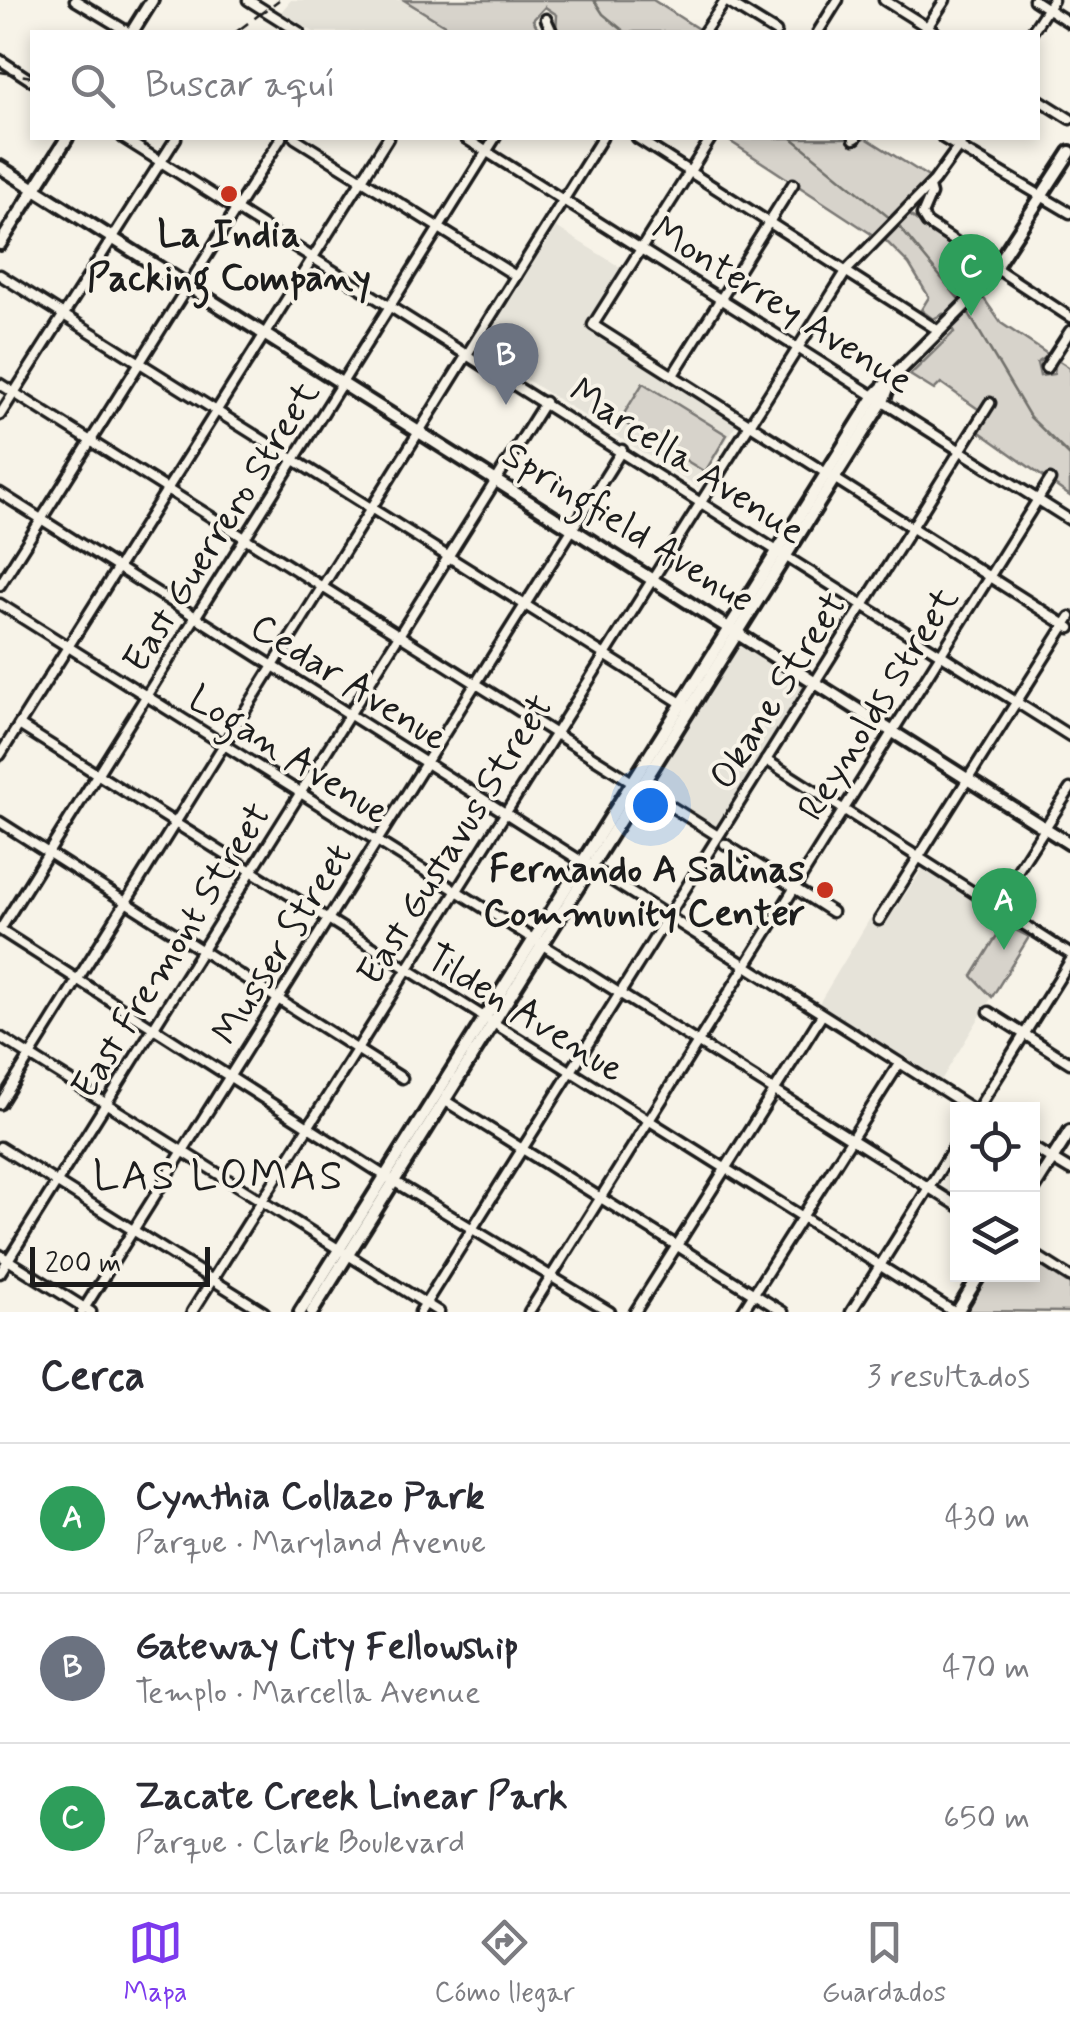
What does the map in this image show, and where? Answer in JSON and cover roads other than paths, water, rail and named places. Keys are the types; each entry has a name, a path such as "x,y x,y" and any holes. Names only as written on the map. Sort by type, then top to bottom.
{"main road":[{"path":"131,30 152,0"},
{"path":"0,244 65,140"},
{"path":"300,1312 391,1177 880,397 981,289 1070,152"},
{"name":"Springfield Avenue","path":"0,167 574,526 1070,844"},
{"path":"1040,1179 1070,1132"},
{"path":"312,1312 343,1252"},
{"path":"956,1312 975,1282"}],"street":[{"path":"75,0 127,30"},
{"path":"248,0 296,30"},
{"path":"705,30 725,0 773,30"},
{"path":"819,30 838,0"},
{"path":"884,0 927,30"},
{"path":"929,30 944,0"},
{"path":"1034,0 1050,4 1070,22"},
{"path":"1033,30 1050,4"},
{"path":"546,20 551,30"},
{"path":"0,60 30,80"},
{"path":"1040,99 1070,119"},
{"name":"Marcella Avenue","path":"126,140 700,498 1070,736"},
{"path":"0,415 175,140"},
{"path":"0,585 280,140"},
{"path":"298,140 516,276"},
{"path":"0,755 387,140"},
{"name":"Monterrey Avenue","path":"468,140 1070,520"},
{"name":"East Guerrero Street","path":"0,930 494,140"},
{"path":"0,1104 601,140"},
{"path":"640,140 943,328"},
{"path":"710,140 593,325 1068,623 879,920"},
{"path":"946,140 1070,213"},
{"name":"East Gustavus Street","path":"192,1312 602,653 847,270 929,188 964,140"},
{"path":"673,375 793,184"},
{"path":"929,188 923,219 1070,317"},
{"path":"0,275 686,706"},
{"path":"1046,368 1070,331"},
{"path":"0,384 832,912"},
{"name":"East Fremont Street","path":"0,1273 4,1257 56,1183 546,402"},
{"name":"Okane Street","path":"420,1312 668,916 722,840 766,760 990,404"},
{"name":"Musser Street","path":"86,1311 622,450"},
{"name":"Reynolds Street","path":"529,1312 1050,480"},
{"name":"Cedar Avenue","path":"0,494 963,1102"},
{"name":"Logan Avenue","path":"0,604 950,1201"},
{"name":"Tilden Avenue","path":"19,726 956,1312"},
{"path":"766,760 1070,957 981,1102"},
{"path":"995,906 1070,789"},
{"path":"0,822 402,1078"},
{"path":"0,930 610,1312"},
{"path":"989,1012 1070,1063"},
{"path":"634,1312 822,1014"},
{"path":"0,1037 440,1312"},
{"path":"742,1312 899,1064"},
{"path":"440,1098 783,1312"},
{"path":"0,1147 264,1312"},
{"path":"1040,1152 1070,1170"},
{"path":"851,1312 950,1154"},
{"path":"4,1257 86,1311"},
{"path":"1040,1259 1070,1277"}],"waterway":[{"path":"594,0 603,14 623,30"},
{"path":"794,140 891,219"},
{"path":"897,224 962,303"},
{"path":"966,309 1030,417 1070,456"}],"railway":[{"path":"239,30 279,0"},
{"path":"0,72 30,77"}],"place":[{"name":"La India Packing Company","path":"229,194"},
{"name":"Zacate Creek Linear Park","path":"971,316"},
{"name":"Gateway City Fellowship","path":"506,405"},
{"name":"Fernando A Salinas Community Center","path":"825,890"},
{"name":"Cynthia Collazo Park","path":"1004,950"}],"district":[{"name":"LAS LOMAS","path":"219,1174"}]}
